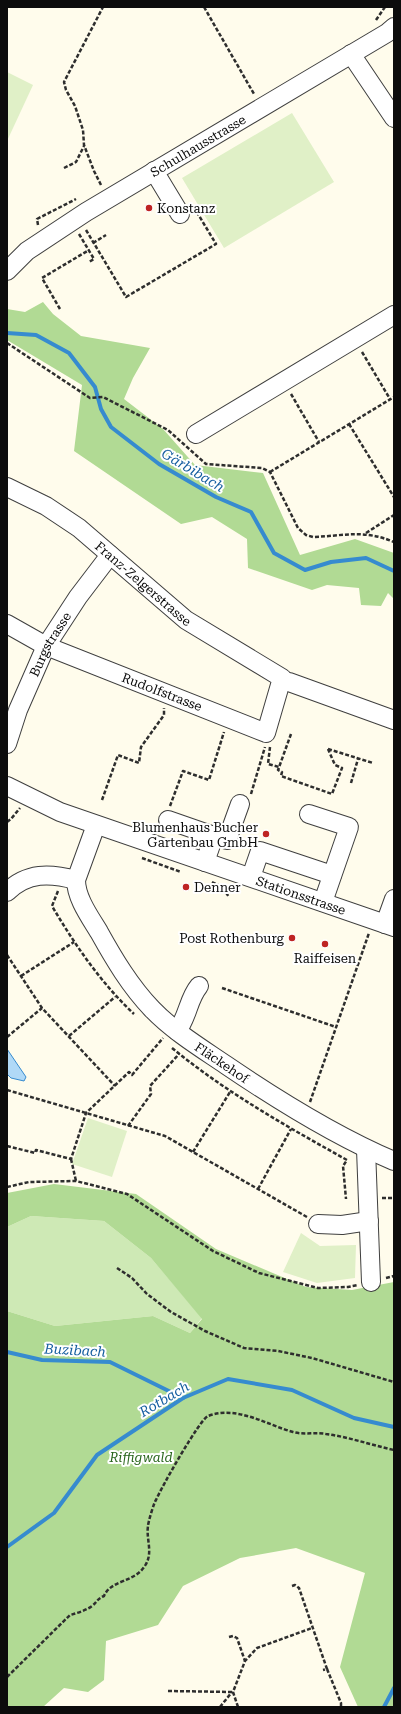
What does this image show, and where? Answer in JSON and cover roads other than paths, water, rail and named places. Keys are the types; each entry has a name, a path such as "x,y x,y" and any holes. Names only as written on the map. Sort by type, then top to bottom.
{"street":[{"name":"Schulhausstrasse","path":"7,270 27,251 154,171 387,33 394,27"},
{"path":"351,54 394,118"},
{"path":"154,171 186,208"},
{"path":"196,434 394,315"},
{"name":"Franz-Zelgerstrasse","path":"7,487 46,506 79,528 186,620 286,680 394,720"},
{"name":"Burgstrasse","path":"7,744 18,710 46,646 78,597 110,554"},
{"name":"Rudolfstrasse","path":"7,624 46,646 266,733 286,680"},
{"name":"Stationsstrasse","path":"7,786 60,812 390,925"},
{"path":"168,820 227,840 240,804"},
{"path":"309,814 349,827 323,902"},
{"path":"7,892 30,877 37,875 53,875 68,882 96,824"},
{"path":"205,862 214,836"},
{"path":"251,877 260,851 332,876"},
{"name":"Fläckehof","path":"68,882 79,894 88,914 123,973 153,1010 170,1037 277,1100 366,1149 394,1160"},
{"path":"390,925 394,899"},
{"path":"170,1037 182,1025 192,996 199,986"},
{"path":"366,1149 371,1282"},
{"path":"318,1224 342,1225 369,1221"}],"water":[{"path":"7,1049 26,1077 24,1081 11,1078 7,1074"}],"waterway":[{"name":"Gärbibach","path":"7,333 36,335 69,353 95,387 101,409 111,427 159,464 216,497 251,512 274,553 305,570 331,562 366,558 394,571"},
{"name":"Buzibach","path":"7,1352 42,1360 110,1362 183,1398"},
{"name":"Rotbach","path":"7,1547 54,1513 97,1455 183,1398 228,1379 292,1390 354,1418 394,1427"},
{"path":"384,1707 394,1688"}],"place":[{"name":"Konstanz","path":"149,208"},
{"name":"Blumenhaus Bucher Gartenbau GmbH","path":"266,834"},
{"name":"Denner","path":"186,887"},
{"name":"Post Rothenburg","path":"292,938"},
{"name":"Raiffeisen","path":"325,944"}],"park label":[{"name":"Riffigwald","path":"141,1457"}]}
